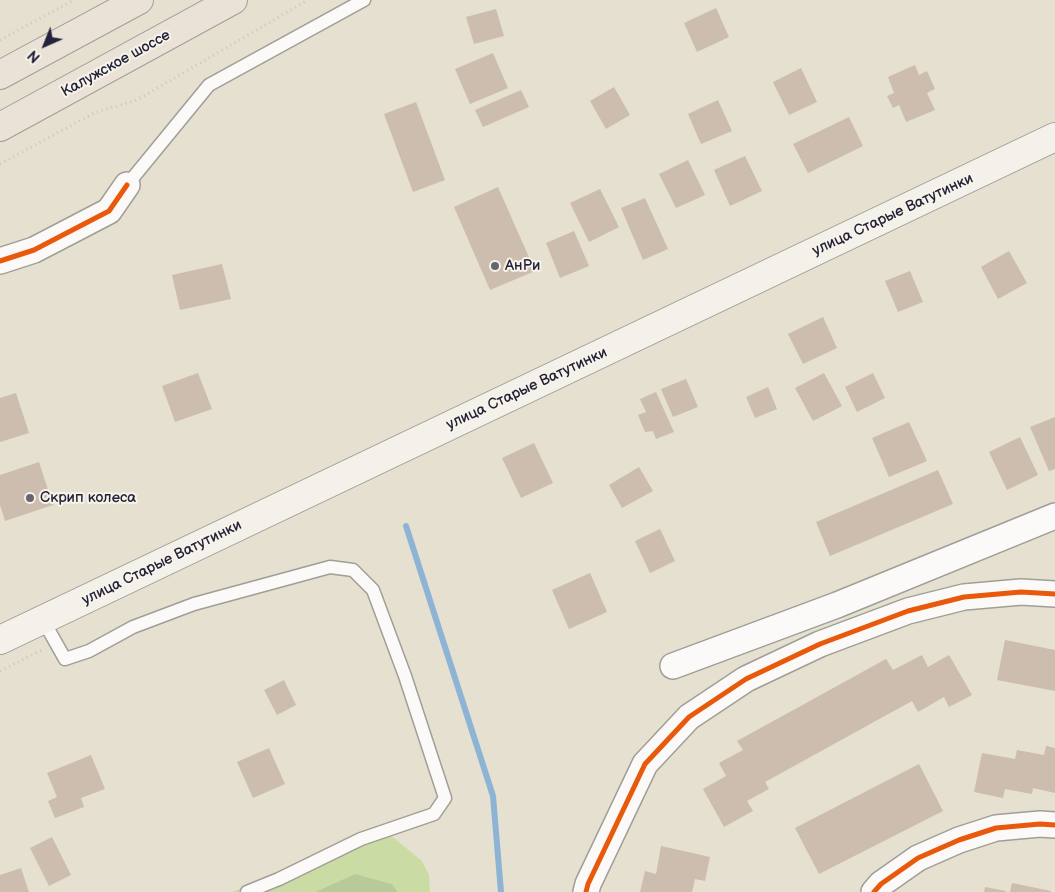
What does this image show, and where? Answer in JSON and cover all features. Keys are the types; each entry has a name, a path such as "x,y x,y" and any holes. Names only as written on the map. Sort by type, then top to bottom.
{"highway":[{"path":"0,75 139,0"},
{"name":"Калужское шоссе","path":"0,127 233,0"}],"main road":[{"name":"улица Старые Ватутинки","path":"0,640 1055,137"}],"street":[{"path":"0,261 34,250 109,211 127,185"},
{"path":"673,666 837,605 1055,516"},
{"path":"586,892 588,884 645,764 689,717 746,680 820,644 908,611 964,597 1021,592 1055,594"},
{"path":"874,892 881,884 918,858 959,840 996,828 1040,824 1055,825"}],"lane":[{"path":"127,185 209,86 364,0"},
{"path":"43,620 65,659 89,651 133,627 194,604 330,567 353,570 373,590 405,676 445,798 434,814 360,839 279,879 247,892"}],"path":[{"path":"0,40 74,0"},
{"path":"0,164 94,113 137,100 308,0"}],"green space":[{"path":"388,833 422,861 429,875 430,892 398,892 392,884 355,874 315,892 232,892"},
{"path":"355,874 392,884 398,892 315,892"}],"building":[{"path":"716,8 729,37 697,52 684,23"},
{"path":"496,9 504,36 474,44 466,17"},
{"path":"493,53 508,88 470,104 455,69"},
{"path":"915,65 919,75 927,71 935,89 927,93 935,110 906,122 899,105 893,108 887,96 894,93 888,77"},
{"path":"801,68 817,102 789,115 773,82"},
{"path":"614,87 630,115 606,129 590,101"},
{"path":"521,90 529,107 483,127 475,110"},
{"path":"718,100 732,131 701,144 688,114"},
{"path":"416,102 445,180 413,192 384,114"},
{"path":"849,117 863,146 808,173 793,144"},
{"path":"745,156 762,191 730,206 714,170"},
{"path":"688,160 705,195 676,208 659,174"},
{"path":"498,187 535,271 490,290 454,207"},
{"path":"600,189 619,227 589,242 570,203"},
{"path":"645,198 668,249 643,260 621,208"},
{"path":"574,231 589,266 560,278 546,243"},
{"path":"1009,251 1027,283 998,299 981,267"},
{"path":"222,264 231,299 180,310 172,275"},
{"path":"910,271 923,302 898,312 885,281"},
{"path":"823,317 837,348 803,364 788,334"},
{"path":"198,373 212,409 175,422 162,386"},
{"path":"824,373 842,406 813,421 795,388"},
{"path":"873,373 885,398 857,412 845,387"},
{"path":"686,379 698,407 673,417 661,389"},
{"path":"768,387 777,409 755,418 746,397"},
{"path":"656,392 674,432 656,439 653,431 645,432 638,415 646,412 640,399"},
{"path":"16,393 29,433 0,442 0,398"},
{"path":"1055,417 1055,469 1049,471 1030,427"},
{"path":"909,422 927,461 889,477 872,438"},
{"path":"1020,437 1038,475 1007,490 989,452"},
{"path":"534,443 553,483 521,498 502,458"},
{"path":"39,462 53,505 5,521 0,505 0,475"},
{"path":"639,467 653,491 622,508 609,485"},
{"path":"938,470 953,504 830,556 816,522"},
{"path":"660,529 675,561 650,573 635,541"},
{"path":"590,573 607,612 569,629 552,590"},
{"path":"1005,640 1055,650 1055,691 997,680"},
{"path":"922,655 928,667 949,655 972,695 949,707 944,697 918,712 912,701 765,782 769,789 747,801 753,811 724,827 703,789 726,776 719,763 743,750 737,741 886,659 893,670"},
{"path":"284,680 296,705 277,715 264,690"},
{"path":"1046,746 1055,748 1055,793 1033,788 1032,794 1005,789 1003,798 974,792 982,753 1015,759 1017,750 1044,755"},
{"path":"269,748 285,784 253,798 237,762"},
{"path":"91,755 105,789 81,798 84,807 55,818 48,801 57,797 47,773"},
{"path":"919,764 943,811 819,874 795,828"},
{"path":"52,837 71,875 49,886 30,848"},
{"path":"661,846 710,857 705,881 695,879 692,892 640,892 645,871 656,874"},
{"path":"21,868 29,892 0,892 0,875"},
{"path":"1012,883 1051,891 1051,892 1010,892"},
{"path":"985,887 1006,891 1006,892 984,892"}],"waterway":[{"path":"406,526 493,796 501,892"}],"cycle path":[{"path":"0,261 34,250 109,211 127,185"},
{"path":"586,892 588,884 645,764 689,717 746,679 820,644 908,611 964,597 1021,592 1055,594"},
{"path":"874,892 881,884 918,858 959,840 996,828 1040,824 1055,825"}],"place":[{"name":"АнРи","path":"495,266"},
{"name":"Скрип колеса","path":"30,498"}]}
